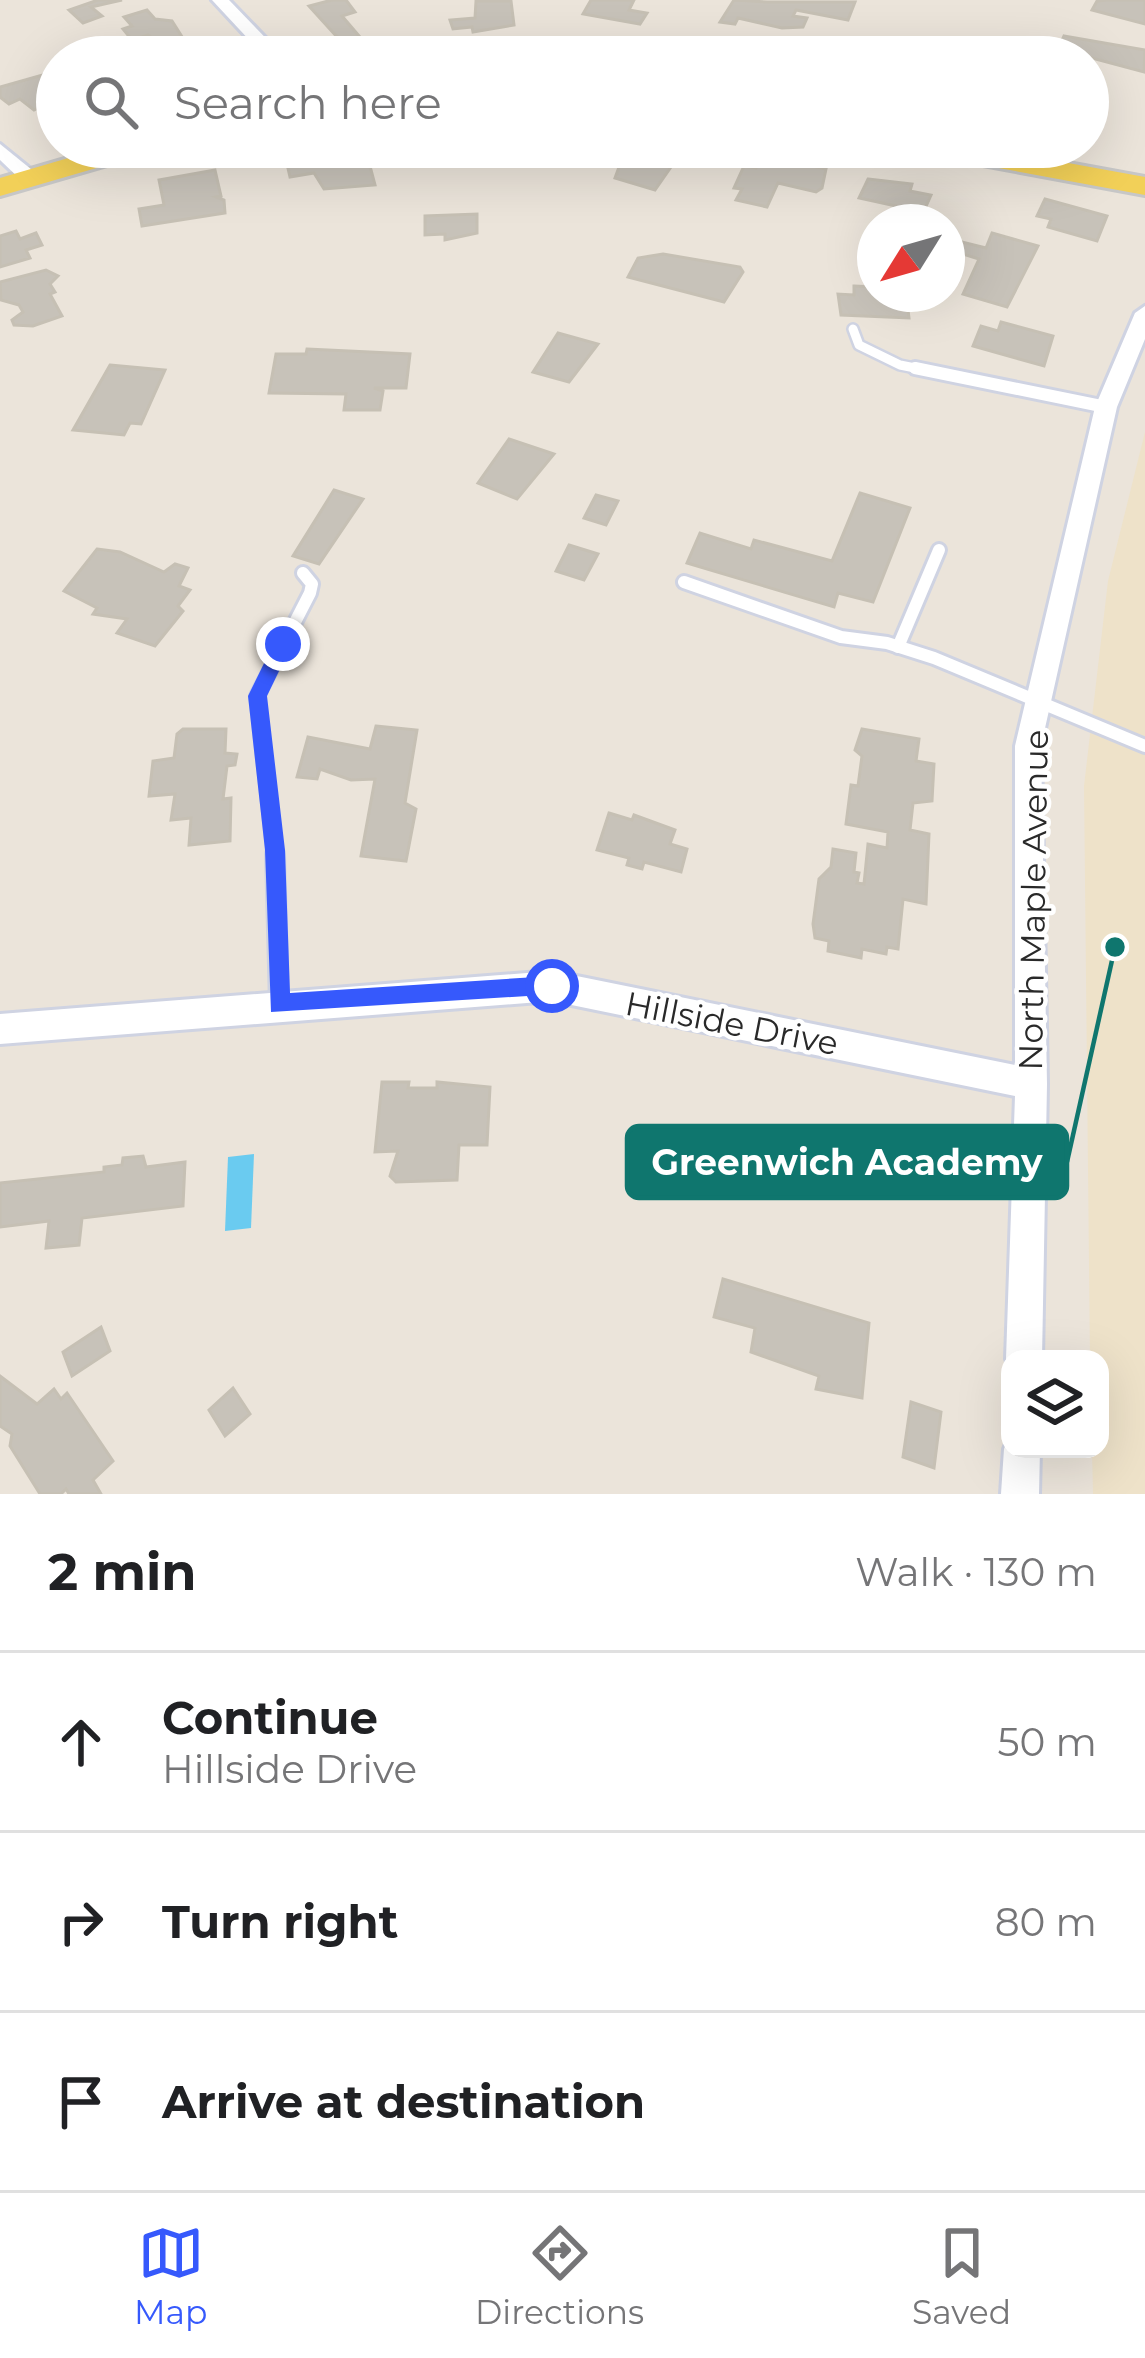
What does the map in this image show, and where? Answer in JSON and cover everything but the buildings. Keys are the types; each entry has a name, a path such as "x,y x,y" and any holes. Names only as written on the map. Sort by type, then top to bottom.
{"main road":[{"path":"0,187 65,168"},
{"path":"1051,168 1145,186"},
{"path":"1090,175 1145,170"}],"street":[{"path":"220,0 255,36"},
{"path":"0,150 30,178"},
{"name":"North Maple Avenue","path":"1024,1350 1031,1084 1028,746 1106,407 1145,313"},
{"name":"Hillside Drive","path":"0,1029 552,986 1031,1084"},
{"path":"1020,1494 1022,1458"}],"lane":[{"path":"853,328 860,345 900,365 1106,407"},
{"path":"898,647 939,550"},
{"path":"279,1004 275,850 257,696 310,593 312,584 303,573"},
{"path":"684,582 841,637 898,647 1145,746"}],"shaded area":[{"path":"1145,432 1145,1494 1093,1494 1092,1458 1109,1458 1109,1350 1090,1350 1084,786 1108,581"}],"water":[{"path":"254,1154 251,1228 225,1231 228,1157"}],"place":[{"name":"Greenwich Academy","path":"1115,947"}],"route":[{"path":"283,644 257,696 275,850 279,1004 552,986"}]}
